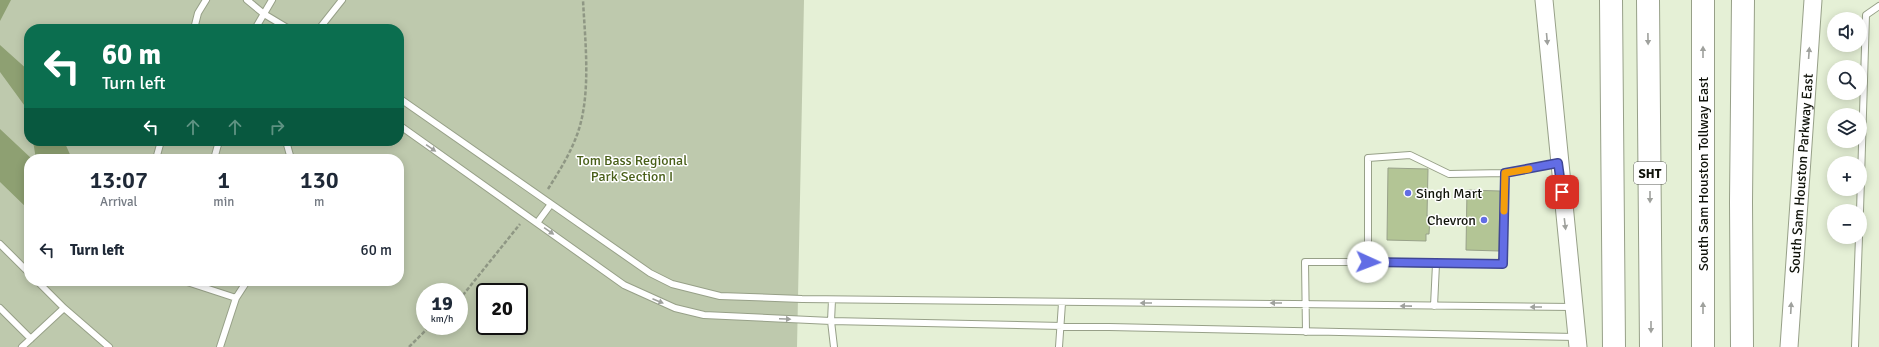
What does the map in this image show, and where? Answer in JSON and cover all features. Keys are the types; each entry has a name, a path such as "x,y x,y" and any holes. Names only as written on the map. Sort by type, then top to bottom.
{"highway":[{"path":"1611,0 1614,347"},
{"path":"1607,347 1616,0"},
{"name":"SHT","path":"1648,0 1651,347"},
{"name":"South Sam Houston Tollway East","path":"1702,0 1703,347"},
{"path":"1736,0 1749,347"},
{"path":"1742,347 1741,202 1743,0"}],"main road":[{"path":"1544,0 1558,163 1578,342"},
{"name":"South Sam Houston Parkway East","path":"1789,347 1813,0"}],"lane":[{"path":"195,24 198,13 206,0"},
{"path":"247,0 264,14 280,24"},
{"path":"258,24 272,0"},
{"path":"323,24 342,0"},
{"path":"1860,204 1866,15 1879,6"},
{"path":"404,101 650,273 672,284 720,296 832,300 1062,303 1306,303 1575,307"},
{"path":"404,130 624,285 675,308 704,316 831,321 1306,332 1578,342"},
{"path":"1368,262 1368,158 1410,155 1449,174 1505,173 1558,163"},
{"path":"1306,332 1305,262 1503,264 1505,173"},
{"path":"537,223 551,204"},
{"path":"0,244 24,268"},
{"path":"1855,347 1859,244"},
{"path":"1434,306 1436,264"},
{"path":"42,286 64,308 109,347"},
{"path":"199,286 236,298"},
{"path":"220,347 236,298 244,286"},
{"path":"832,300 831,321 834,347"},
{"path":"1059,347 1062,303"},
{"path":"0,308 31,339"},
{"path":"22,347 64,308"}],"path":[{"path":"543,198 561,169 579,129 583,109 586,76 583,0"},
{"path":"468,289 527,216"},
{"path":"409,347 421,335"}],"green space":[{"name":"Tom Bass Regional Park Section I","path":"0,0 804,0 797,347 0,347"}],"shaded area":[{"path":"0,0 11,0 0,21"},
{"path":"0,45 24,67 24,105 0,72"},
{"path":"0,129 27,154 24,154 24,205 0,182"},
{"path":"34,146 66,146 70,154 35,154"}],"building":[{"name":"Singh Mart","path":"1388,168 1428,169 1427,216 1430,217 1429,234 1426,234 1426,241 1387,240"},
{"name":"Chevron","path":"1467,190 1500,191 1499,251 1466,250"}],"slow traffic":[{"path":"1504,211 1505,173 1529,169"}],"place":[{"name":"Singh Mart","path":"1408,193"},
{"name":"Chevron","path":"1484,220"}],"route":[{"path":"1368,262 1503,264 1505,173 1558,163 1562,192"}]}
